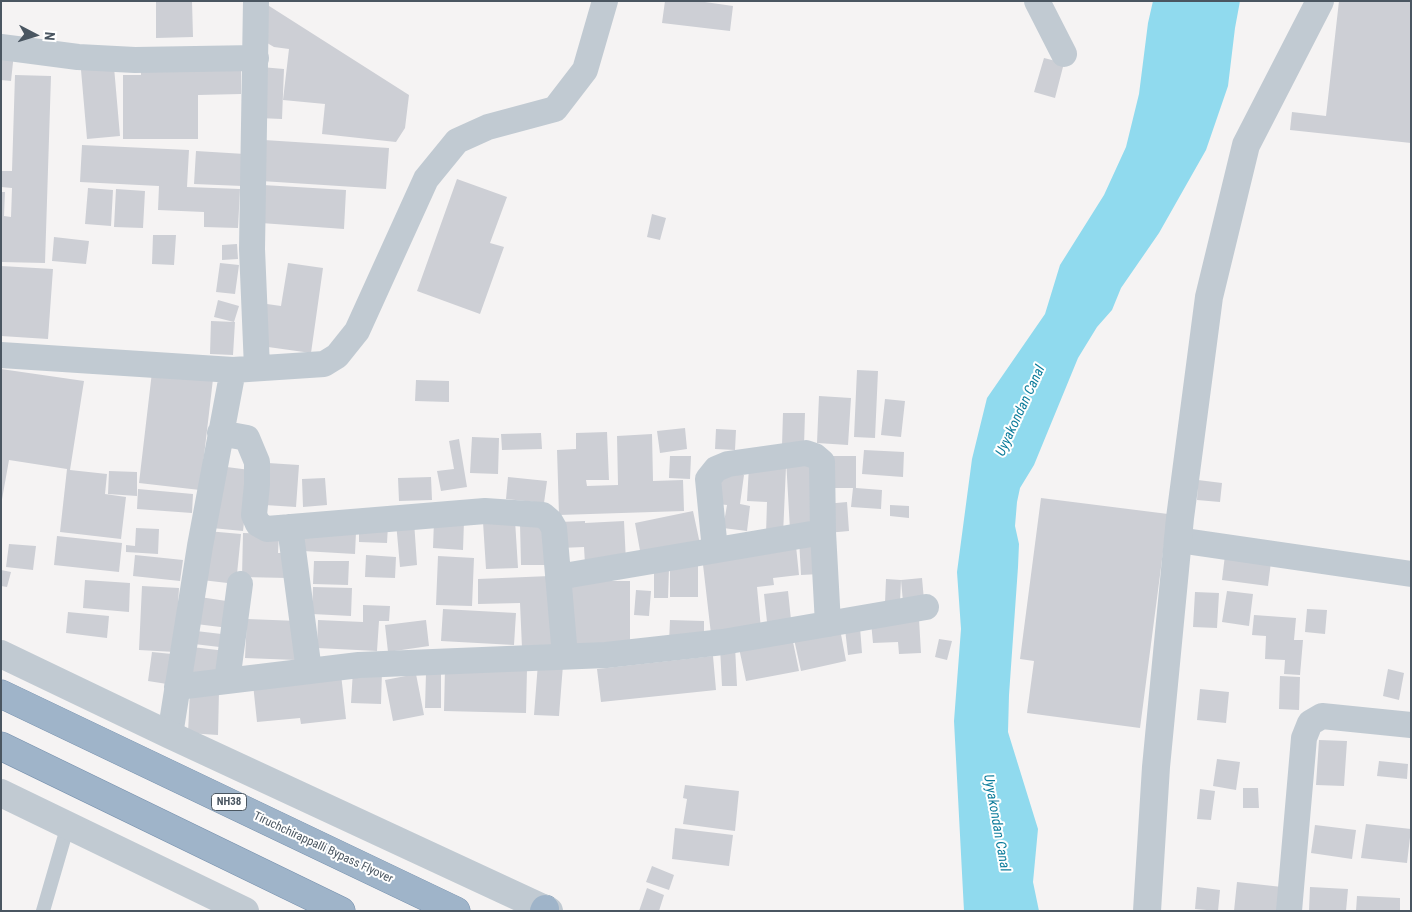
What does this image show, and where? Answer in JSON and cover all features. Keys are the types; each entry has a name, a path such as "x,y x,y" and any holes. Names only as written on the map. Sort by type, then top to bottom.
{"highway":[{"name":"Tiruchchirappalli Bypass Flyover","path":"1,694 456,911"},
{"path":"1,746 341,911"}],"street":[{"path":"170,735 220,433 245,369 252,249 256,1"},
{"path":"1,355 245,369 324,364 336,356 357,330 426,179 457,141 488,127 555,109 585,70 605,1"},
{"path":"1038,1 1064,54"},
{"path":"1147,911 1156,767 1178,540 1209,297 1246,145 1320,1"},
{"path":"1,47 78,57 135,60 256,58"},
{"path":"220,433 247,438 257,462 254,515 258,524 267,529 486,511 542,515 550,520 554,528 565,656"},
{"path":"715,550 708,479 716,470 728,464 806,453 815,456 822,462 823,532 828,624"},
{"path":"290,527 308,671"},
{"path":"558,577 823,532"},
{"path":"1178,540 1411,574"},
{"path":"227,681 240,584"},
{"path":"177,687 359,664 606,655 723,642 926,607"},
{"path":"1,654 546,910"},
{"path":"1289,911 1304,738 1310,723 1322,716 1411,725"},
{"path":"1,793 244,911"}],"lane":[{"path":"43,911 68,825"}],"water":[{"name":"Uyyakondan Canal","path":"1153,1 1240,1 1228,86 1206,150 1159,233 1121,288 1112,310 1097,327 1078,358 1034,465 1020,488 1015,526 1019,544 1008,732 1038,829 1033,882 1039,911 964,911 954,721 961,629 957,572 972,459 987,398 1045,314 1060,265 1104,195 1126,147 1139,94 1148,23"}],"building":[{"path":"156,1 192,1 193,37 156,38"},
{"path":"665,1 698,1 733,6 730,31 662,23"},
{"path":"1339,1 1411,1 1411,143 1290,130 1292,112 1326,116"},
{"path":"266,4 409,95 405,128 396,142 322,134 325,104 283,100 289,49 274,47 257,37"},
{"path":"1,51 14,53 11,81 1,80"},
{"path":"1044,58 1064,63 1055,98 1034,92"},
{"path":"241,62 241,94 198,95 198,139 123,139 123,75 141,75 141,63"},
{"path":"114,67 120,136 87,139 81,70"},
{"path":"261,67 284,69 282,119 258,118"},
{"path":"15,75 51,76 45,263 1,262 1,192 5,192 4,216 11,217 12,188 1,187 1,171 12,171"},
{"path":"264,140 389,148 386,189 261,181"},
{"path":"82,145 189,150 187,187 240,189 238,228 204,227 204,212 158,210 159,186 80,182"},
{"path":"196,151 245,154 243,186 194,184"},
{"path":"457,179 507,197 490,243 504,247 480,314 417,291"},
{"path":"263,185 346,190 344,229 261,223"},
{"path":"88,188 113,190 111,226 85,224"},
{"path":"116,189 145,191 143,228 114,227"},
{"path":"652,214 666,218 660,240 647,237"},
{"path":"153,235 176,235 174,265 152,264"},
{"path":"54,237 89,241 86,264 52,261"},
{"path":"237,244 238,259 222,260 222,245"},
{"path":"220,263 239,265 235,294 216,292"},
{"path":"288,263 323,268 311,353 261,346 267,304 281,306"},
{"path":"1,266 53,269 48,339 1,336"},
{"path":"218,300 239,306 234,322 214,317"},
{"path":"211,321 235,322 233,355 210,354"},
{"path":"1,369 84,381 70,470 107,474 105,494 126,497 121,539 60,532 67,469 9,460 1,505"},
{"path":"857,370 878,371 875,438 854,437"},
{"path":"152,372 213,379 200,490 139,483"},
{"path":"416,380 449,381 449,402 415,401"},
{"path":"819,396 851,398 848,445 817,443"},
{"path":"885,399 905,401 901,437 881,435"},
{"path":"783,413 805,413 804,446 782,446"},
{"path":"685,428 687,449 660,453 657,431"},
{"path":"716,429 736,430 735,450 715,449"},
{"path":"607,432 609,480 586,480 587,486 618,485 617,436 652,434 653,481 683,480 684,511 559,515 557,450 576,449 576,433"},
{"path":"541,433 542,449 502,450 501,434"},
{"path":"472,437 499,438 498,474 470,473"},
{"path":"459,439 467,487 441,491 437,471 454,469 449,441"},
{"path":"864,450 904,452 903,477 862,474"},
{"path":"670,456 691,456 690,479 669,478"},
{"path":"833,456 856,456 856,488 882,490 881,509 851,507 853,488 833,488"},
{"path":"812,458 816,528 790,530 786,459"},
{"path":"268,463 299,465 296,507 265,505"},
{"path":"219,466 250,470 243,531 212,528"},
{"path":"749,466 786,467 783,535 766,534 767,502 747,501"},
{"path":"109,471 137,472 137,496 108,494"},
{"path":"722,472 744,475 740,504 750,506 747,531 723,528 727,505 717,504"},
{"path":"431,477 432,500 399,501 398,478"},
{"path":"508,477 547,481 544,503 506,499"},
{"path":"325,478 327,505 303,507 302,479"},
{"path":"1198,480 1222,483 1220,502 1197,500"},
{"path":"138,489 193,494 192,513 137,509"},
{"path":"1041,498 1168,514 1140,728 1027,713 1034,661 1020,659"},
{"path":"847,502 849,531 827,533 825,504"},
{"path":"890,505 909,506 909,518 890,516"},
{"path":"693,511 700,544 641,556 635,523"},
{"path":"434,520 464,521 463,550 433,548"},
{"path":"515,520 518,568 486,569 483,522"},
{"path":"414,521 417,565 400,567 396,522"},
{"path":"585,521 585,523 624,521 626,562 585,564 584,547 560,548 559,522"},
{"path":"359,523 388,525 387,543 359,542"},
{"path":"550,523 550,565 521,565 520,524"},
{"path":"136,528 159,529 158,554 126,552 126,545 135,546"},
{"path":"304,529 356,532 355,554 303,551"},
{"path":"207,531 241,534 236,584 202,580"},
{"path":"243,533 279,534 278,553 289,553 288,578 242,577"},
{"path":"57,536 122,543 119,572 54,565"},
{"path":"818,538 820,574 801,575 799,539"},
{"path":"9,544 36,546 33,570 6,567"},
{"path":"796,546 799,575 773,578 774,585 757,587 761,629 711,634 702,556"},
{"path":"135,555 183,560 180,581 133,576"},
{"path":"366,555 396,557 395,578 365,577"},
{"path":"1225,555 1271,562 1268,586 1222,580"},
{"path":"438,556 474,558 472,606 436,605"},
{"path":"314,561 349,561 348,585 313,584"},
{"path":"670,565 698,565 698,597 670,597"},
{"path":"654,568 669,568 668,598 654,598"},
{"path":"1,570 11,572 7,587 1,586"},
{"path":"550,576 553,646 522,648 520,603 478,604 478,579"},
{"path":"922,578 924,600 903,602 901,580"},
{"path":"886,579 901,580 900,603 885,603"},
{"path":"85,580 130,583 129,612 83,608"},
{"path":"569,581 630,581 630,646 571,647"},
{"path":"142,586 179,588 175,652 139,650"},
{"path":"313,587 352,588 351,616 312,614"},
{"path":"636,590 651,591 649,616 634,615"},
{"path":"788,591 791,620 767,622 764,594"},
{"path":"1227,591 1253,594 1249,626 1222,622"},
{"path":"1195,592 1219,593 1217,628 1193,627"},
{"path":"200,597 233,602 229,628 196,624"},
{"path":"363,605 390,606 389,621 379,621 377,651 317,648 318,620 363,622"},
{"path":"443,609 516,613 514,645 441,641"},
{"path":"1307,609 1327,610 1325,634 1305,632"},
{"path":"68,612 109,616 107,638 66,633"},
{"path":"1254,615 1296,618 1294,640 1303,640 1300,675 1284,674 1285,660 1265,659 1266,636 1252,635"},
{"path":"247,619 298,621 296,660 245,658"},
{"path":"919,619 921,653 899,654 898,642 873,643 871,622"},
{"path":"426,620 429,646 388,652 385,625"},
{"path":"670,620 704,621 704,644 669,643"},
{"path":"860,627 862,653 848,655 845,629"},
{"path":"840,629 846,661 801,671 794,639"},
{"path":"196,631 230,635 228,648 194,644"},
{"path":"792,637 799,671 746,681 739,648"},
{"path":"939,639 952,641 947,660 935,657"},
{"path":"735,646 737,686 722,686 720,647"},
{"path":"192,647 226,651 223,680 188,676"},
{"path":"152,652 172,654 167,684 148,681"},
{"path":"713,656 716,690 601,702 597,669"},
{"path":"538,663 563,665 559,716 534,715"},
{"path":"445,668 527,669 526,713 444,711"},
{"path":"1388,669 1404,673 1399,700 1383,696"},
{"path":"353,670 382,671 381,704 351,703"},
{"path":"426,673 441,673 441,708 425,708"},
{"path":"341,674 346,719 301,724 300,718 257,722 253,684"},
{"path":"416,674 424,715 393,721 385,680"},
{"path":"1280,676 1300,677 1299,710 1279,709"},
{"path":"1200,689 1229,692 1226,723 1197,720"},
{"path":"190,690 219,691 218,735 188,733"},
{"path":"1319,740 1347,741 1344,786 1316,785"},
{"path":"1217,759 1240,762 1236,790 1213,786"},
{"path":"1379,761 1408,764 1407,779 1377,776"},
{"path":"685,785 739,791 735,831 683,824 687,799 683,798"},
{"path":"1243,788 1258,788 1259,808 1243,808"},
{"path":"1200,789 1215,791 1211,820 1197,819"},
{"path":"1366,824 1411,829 1407,863 1361,858"},
{"path":"1315,825 1356,830 1352,859 1311,853"},
{"path":"675,828 733,835 729,866 672,859"},
{"path":"652,866 674,875 669,890 646,882"},
{"path":"1237,882 1282,887 1280,911 1234,911"},
{"path":"1197,887 1220,890 1218,911 1195,909"},
{"path":"1310,887 1348,889 1346,911 1309,911"},
{"path":"647,888 664,895 659,911 639,911"},
{"path":"1357,896 1400,898 1400,911 1356,911"}]}
